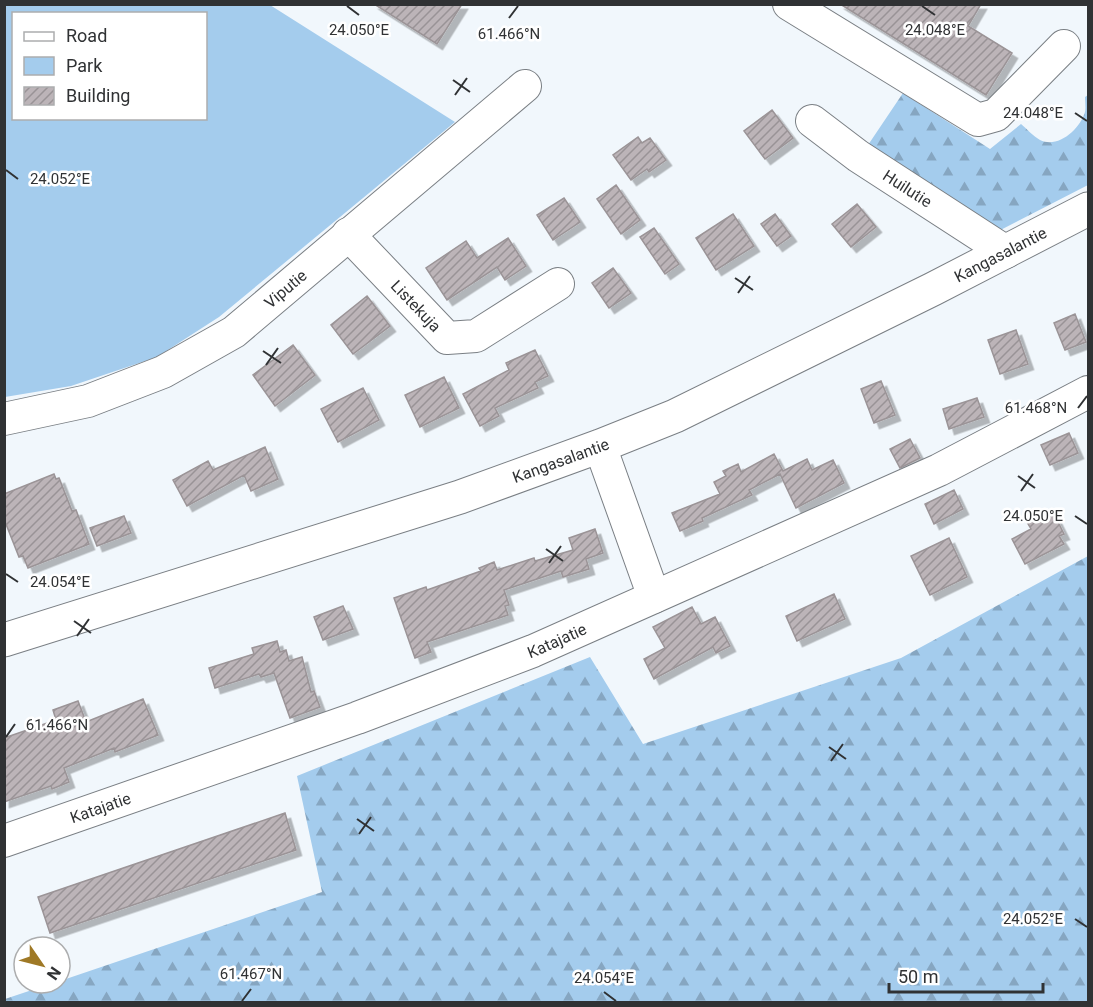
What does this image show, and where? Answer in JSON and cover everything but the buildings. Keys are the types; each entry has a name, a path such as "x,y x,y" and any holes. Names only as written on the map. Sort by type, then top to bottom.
{"main road":[{"name":"Kangasalantie","path":"4,640 460,497 600,446 675,416 1089,210"}],"street":[{"path":"789,4 978,120 996,115 1064,46"},
{"name":"Viputie","path":"4,419 88,401 163,372 234,332 525,86"},
{"name":"Huilutie","path":"812,122 858,156 1005,252"},
{"name":"Listekuja","path":"348,234 447,338 476,336 558,284"},
{"name":"Katajatie","path":"4,841 357,718 533,651 939,470 1089,392"},
{"path":"600,446 654,597"}],"green space":[{"path":"5,4 270,5 455,122 219,317 157,357 71,386 5,397"},
{"path":"903,93 990,149 1021,124 1040,140 1054,142 1061,140 1078,125 1085,110 1085,97 1088,95 1088,185 985,238 866,148"},
{"path":"1088,556 1088,1002 5,1002 5,999 17,995 72,995 72,977 322,892 297,776 590,657 643,744 901,658"}]}
